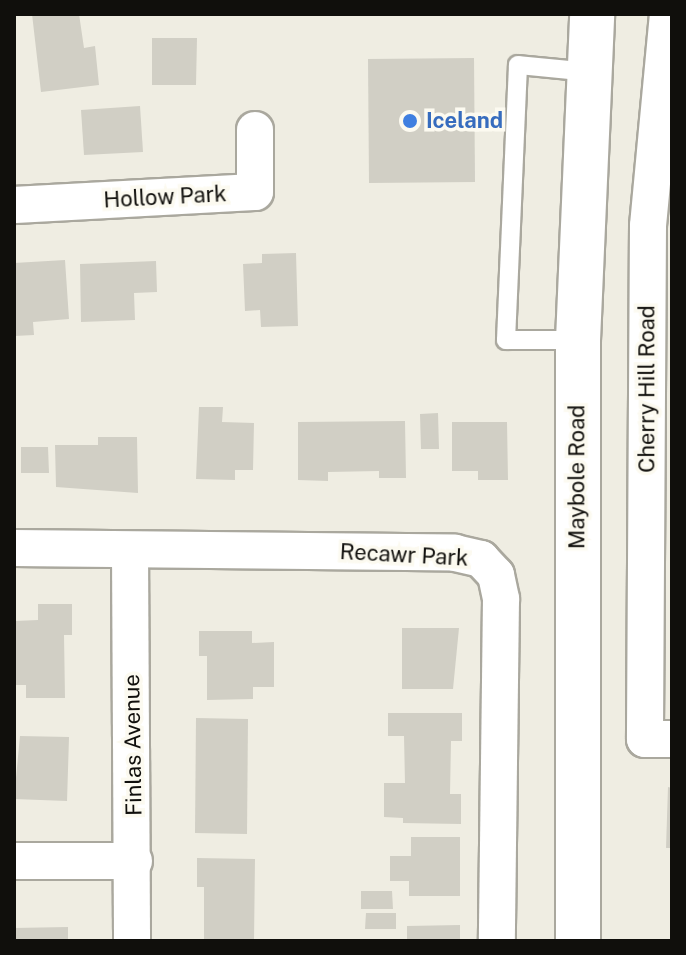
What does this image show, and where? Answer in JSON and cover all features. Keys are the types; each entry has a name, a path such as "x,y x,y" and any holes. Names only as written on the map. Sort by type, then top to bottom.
{"main road":[{"name":"Maybole Road","path":"578,941 578,340 592,14"}],"street":[{"name":"Cherry Hill Road","path":"668,14 664,101 648,226 645,739 672,739"},
{"name":"Hollow Park","path":"14,205 255,192 255,130"},
{"name":"Recawr Park","path":"14,548 455,553 481,559 496,575 501,599 497,941"},
{"name":"Finlas Avenue","path":"130,550 134,861 132,941"},
{"path":"14,861 134,861"}],"lane":[{"path":"578,340 506,340 518,65 589,72"}],"building":[{"path":"32,14 79,14 84,48 95,46 99,85 41,92"},
{"path":"152,38 197,38 196,85 152,85"},
{"path":"474,58 475,182 369,183 368,59"},
{"path":"140,106 143,152 84,155 81,110"},
{"path":"296,253 298,326 261,327 260,310 245,311 243,264 262,263 262,254"},
{"path":"65,260 69,319 33,322 34,335 14,336 14,263"},
{"path":"156,261 157,292 134,293 135,320 81,322 80,264"},
{"path":"199,407 223,407 222,422 254,423 253,470 235,470 235,480 196,479"},
{"path":"438,413 439,449 421,449 420,414"},
{"path":"405,421 406,478 379,478 379,471 328,472 328,481 298,480 298,422"},
{"path":"452,422 507,422 508,480 478,480 478,471 452,471"},
{"path":"98,437 137,437 138,493 56,487 55,445 98,445"},
{"path":"21,447 48,447 49,473 21,473"},
{"path":"38,604 72,604 72,635 64,635 65,698 26,698 26,685 16,685 15,621 38,620"},
{"path":"402,628 459,628 453,689 402,689"},
{"path":"199,631 252,631 252,643 274,642 274,687 253,687 253,699 207,700 207,656 199,656"},
{"path":"388,713 462,713 462,741 451,741 450,794 461,794 461,824 403,823 403,818 384,817 384,783 405,783 404,736 388,736"},
{"path":"196,718 248,719 247,834 195,833"},
{"path":"20,736 69,737 67,801 14,799"},
{"path":"668,787 672,788 672,848 666,848"},
{"path":"411,837 460,837 460,896 409,896 409,881 390,881 390,856 411,856"},
{"path":"197,858 255,859 254,941 204,941 204,887 197,887"},
{"path":"361,891 392,891 393,909 361,909"},
{"path":"366,913 396,913 396,929 365,929"},
{"path":"460,925 460,941 407,941 407,926"},
{"path":"68,927 68,941 14,941 14,928"}],"place":[{"name":"Iceland","path":"410,121"}]}
